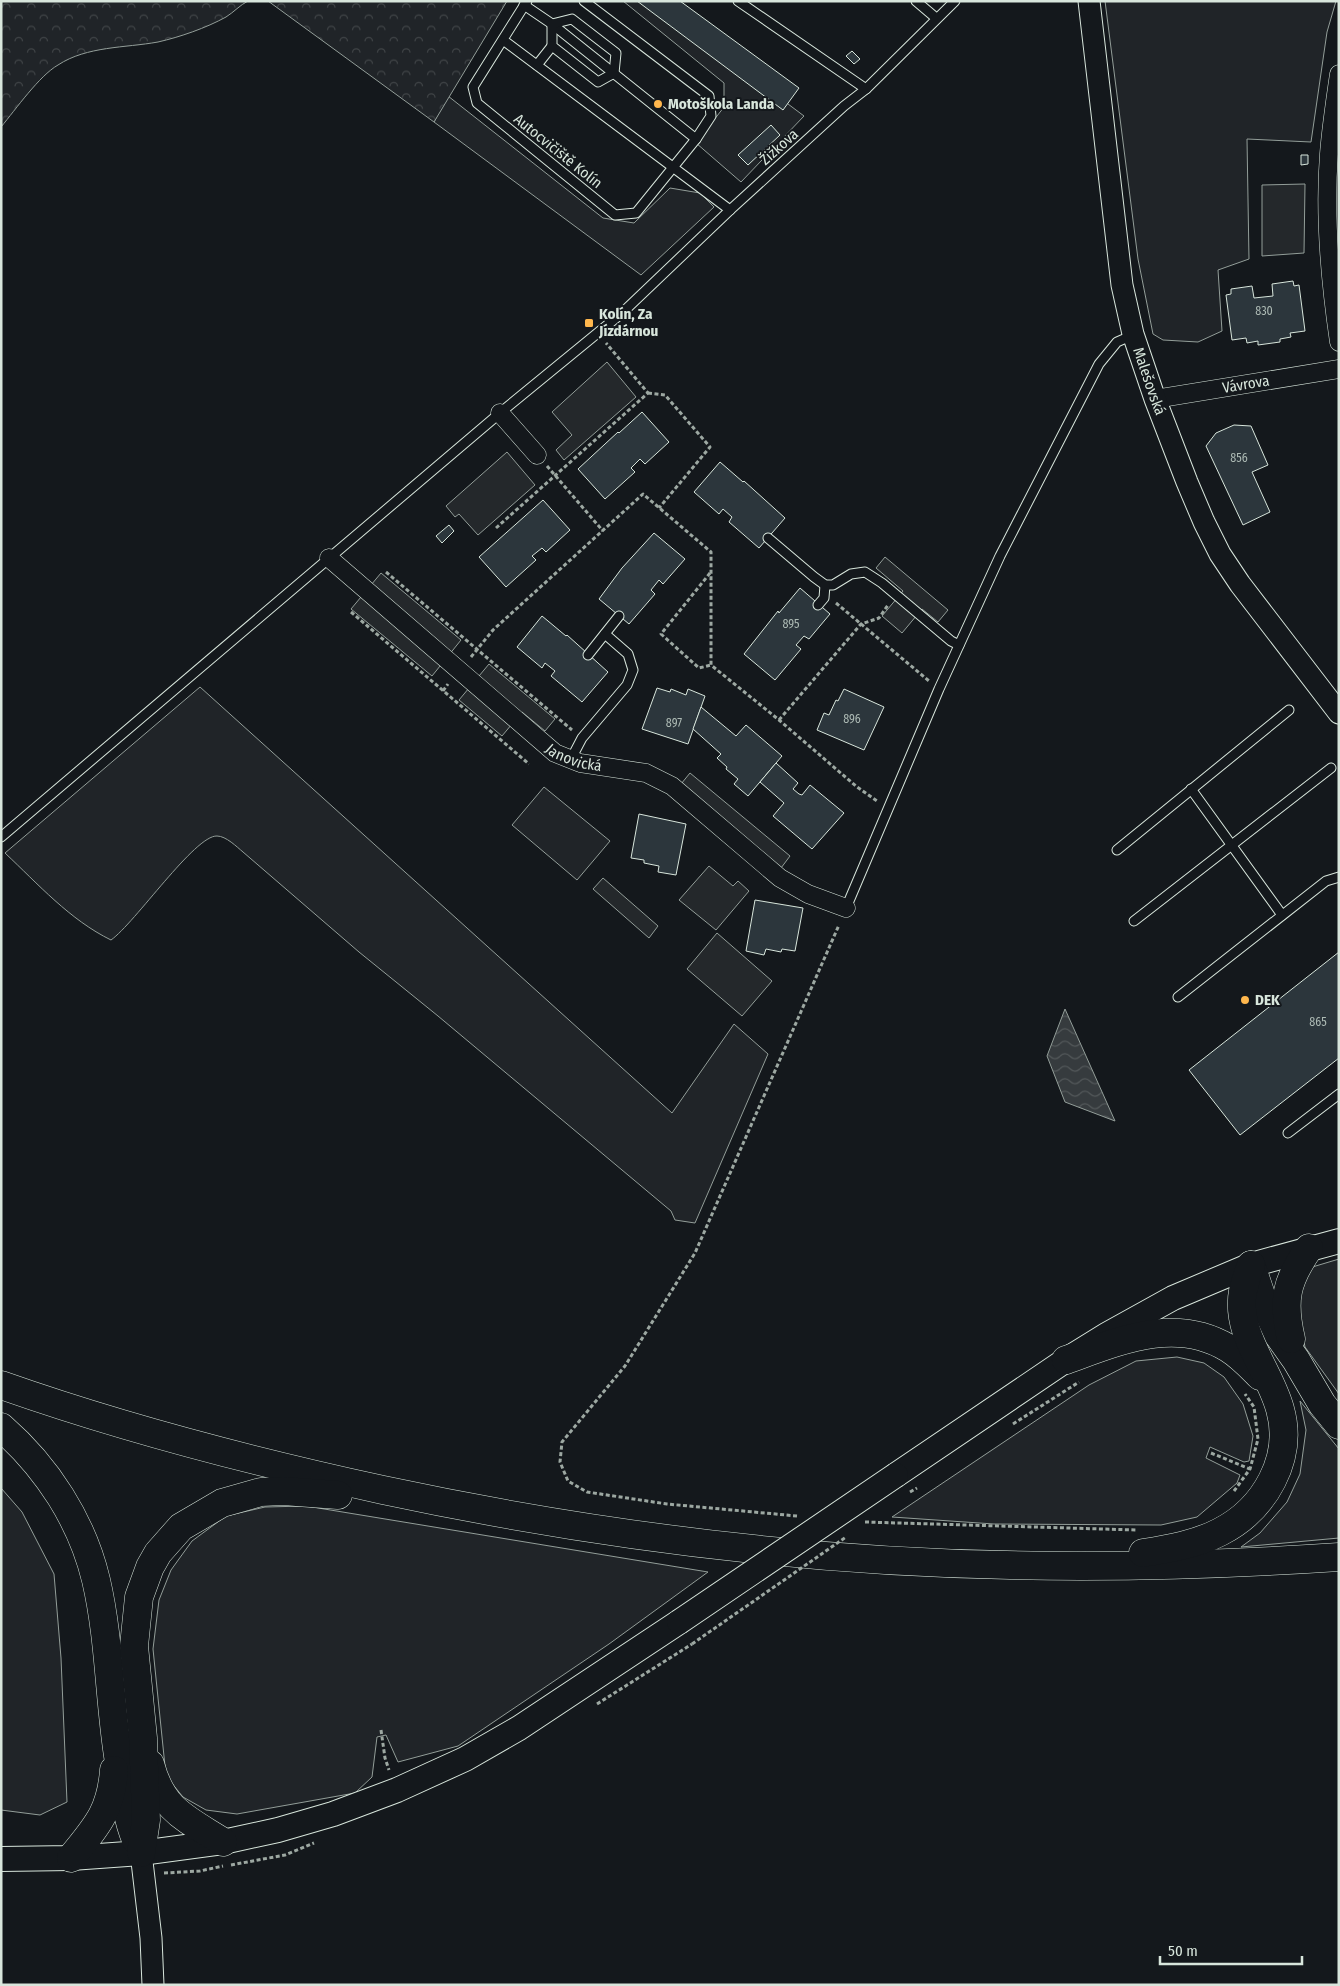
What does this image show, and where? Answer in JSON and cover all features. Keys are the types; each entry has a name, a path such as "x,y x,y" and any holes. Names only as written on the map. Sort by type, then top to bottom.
{"main road":[{"path":"1074,1370 1108,1334 1173,1298 1251,1265 1339,1241"},
{"path":"1296,1360 1287,1320 1286,1292 1296,1267 1309,1248"},
{"path":"1251,1265 1262,1298 1280,1336 1322,1404 1339,1425"},
{"path":"1060,1566 1159,1550 1205,1539 1239,1520 1256,1502 1261,1475 1282,1456 1284,1443 1282,1418 1273,1390 1251,1344 1243,1318 1243,1291 1251,1265"},
{"path":"1,1859 71,1858 140,1853 223,1842 278,1830 333,1814 397,1790 465,1759 519,1728 679,1622 902,1484 1074,1370 1126,1339 1161,1332 1193,1334 1228,1348 1243,1359 1273,1390"},
{"path":"1,1385 203,1447 332,1479 457,1505 578,1527 755,1550 941,1563 1060,1566 1226,1564 1339,1558"},
{"path":"1,1427 17,1440 42,1469 68,1510 84,1545 96,1580 103,1619 116,1741 129,1822 140,1853"},
{"path":"140,1853 146,1820 143,1738 134,1646 139,1598 150,1567 158,1553 181,1527 222,1503 262,1492 283,1490 457,1505"},
{"path":"143,1738 158,1789 167,1802 179,1814 223,1842"},
{"path":"71,1858 94,1831 110,1798 116,1741"}],"street":[{"name":"Malešovská","path":"1089,1 1114,230 1122,285 1133,334 1155,399 1197,506 1220,554 1240,584 1339,713"},
{"path":"1339,74 1329,155 1328,220 1332,295 1339,342"},
{"name":"Vávrova","path":"1155,399 1339,369"},
{"path":"500,413 537,455"},
{"name":"Janovická","path":"329,558 555,753 580,763 646,773 672,786 780,878 808,894 846,908"},
{"path":"140,1853 151,1938 152,1985"}],"lane":[{"name":"Autocvičiště Kolín","path":"584,1 709,96 711,116 696,139 673,169 636,213 615,215 477,103 473,87 526,3 696,139"},
{"path":"738,1 866,89"},
{"path":"916,1 936,18"},
{"name":"Žižkova","path":"1,837 500,413 622,313 730,210 844,106 866,89 954,1"},
{"path":"537,66 552,46 552,24 572,19 616,53 614,73 598,82 552,46"},
{"path":"503,40 730,210"},
{"path":"846,908 939,689 1000,556 1099,364 1117,342 1133,334"},
{"path":"768,538 825,585 833,585 851,574 865,572 951,641 959,645"},
{"path":"821,601 825,585"},
{"path":"588,655 619,616"},
{"path":"571,759 582,738 627,685 633,670 628,654 605,634"},
{"path":"1116,850 1289,710"},
{"path":"1134,921 1331,768"},
{"path":"1191,789 1282,915"},
{"path":"1178,997 1326,881 1339,878"},
{"path":"1288,1133 1339,1094"}],"path":[{"path":"597,333 648,393 664,395 710,447 659,508"},
{"path":"496,528 648,393"},
{"path":"537,455 603,531"},
{"path":"443,691 493,630 643,494 711,552 711,665"},
{"path":"386,572 582,738"},
{"path":"711,572 661,634 699,668 711,665"},
{"path":"778,720 862,624 879,618 896,595"},
{"path":"821,601 835,602 939,689"},
{"path":"351,612 528,764"},
{"path":"711,665 857,787 888,809"},
{"path":"801,1516 667,1504 588,1492 568,1481 560,1462 562,1442 625,1366 695,1253 846,908"},
{"path":"1008,1427 1074,1370"},
{"path":"1244,1392 1254,1407 1261,1475"},
{"path":"1210,1453 1261,1475"},
{"path":"1229,1498 1261,1475"},
{"path":"902,1484 917,1488 923,1483"},
{"path":"861,1527 877,1516"},
{"path":"858,1521 1139,1530"},
{"path":"692,1644 853,1532"},
{"path":"381,1730 385,1758 397,1790"}],"green space":[{"path":"1,1 248,1 226,17 184,35 158,42 94,51 69,59 43,77 1,127"},
{"path":"268,1 507,1 434,122"},
{"path":"623,1 651,1 804,116 741,182 696,143 724,107 724,83"},
{"path":"1105,1 1336,1 1327,32 1311,142 1247,139 1249,259 1218,270 1222,331 1198,342 1163,340 1153,334 1138,259"},
{"path":"448,96 603,218 634,223 670,188 700,193 714,207 641,275 434,122"},
{"path":"200,687 672,1113 734,1024 768,1054 695,1223 675,1220 671,1211 359,952 235,845 224,838 217,836 207,839 195,849 122,931 111,940 68,912 5,853"},
{"path":"544,787 610,841 577,880 512,825"},
{"path":"1339,1259 1339,1394 1305,1347 1296,1299 1309,1268"},
{"path":"1177,1357 1204,1363 1224,1377 1243,1404 1253,1436 1249,1461 1244,1462 1210,1447 1206,1458 1240,1475 1237,1483 1197,1517 1161,1525 994,1524 892,1517 1089,1385 1136,1361"},
{"path":"1300,1401 1339,1449 1339,1538 1241,1547 1260,1533 1287,1502 1300,1474 1306,1430"},
{"path":"1,1488 22,1512 54,1574 61,1658 67,1802 40,1815 1,1810"},
{"path":"306,1506 708,1572 609,1644 458,1746 398,1762 386,1735 377,1737 372,1777 355,1793 237,1814 206,1810 183,1797 166,1776 153,1649 159,1600 171,1570 192,1541 226,1516 265,1507"}],"shaded area":[{"path":"1305,184 1304,253 1262,256 1262,185"},
{"path":"607,362 636,397 564,460 556,450 572,435 552,412"},
{"path":"507,452 535,485 478,535 459,514 455,517 446,506"},
{"path":"885,557 948,610 938,622 922,609 902,633 882,616 903,591 876,568"},
{"path":"381,573 461,640 432,676 351,609"},
{"path":"489,664 555,719 545,731 522,712 502,736 459,700"},
{"path":"690,773 790,856 781,868 681,784"},
{"path":"709,866 733,886 738,881 749,891 716,930 679,900"},
{"path":"603,878 658,926 649,938 593,889"},
{"path":"717,933 772,981 742,1016 687,969"}],"water":[{"path":"1065,1009 1115,1121 1065,1102 1047,1056"}],"building":[{"path":"637,1 680,1 799,88 783,110"},
{"path":"852,51 860,59 854,64 846,56"},
{"path":"771,125 780,135 748,165 738,155"},
{"path":"1301,155 1308,155 1308,164 1301,165"},
{"path":"1293,281 1294,286 1299,285 1305,331 1290,333 1291,337 1280,339 1280,342 1258,345 1258,341 1247,343 1246,338 1232,340 1226,295 1231,294 1231,289 1252,286 1254,298 1273,296 1272,284"},
{"path":"642,412 669,442 645,464 640,459 631,468 635,472 605,499 578,469"},
{"path":"1234,425 1251,426 1268,465 1252,472 1270,512 1243,525 1206,446 1216,433"},
{"path":"720,462 785,518 759,548 729,522 732,517 723,509 719,514 694,492"},
{"path":"543,500 570,530 546,552 542,548 532,556 536,560 506,587 479,557"},
{"path":"449,525 454,531 442,543 436,536"},
{"path":"654,533 685,559 663,584 659,580 651,590 655,594 629,624 599,599 622,568"},
{"path":"800,588 830,614 809,639 804,636 796,645 801,649 775,680 744,654 778,611 779,613"},
{"path":"542,616 567,635 608,672 582,702 551,676 555,671 545,663 542,668 517,647"},
{"path":"657,688 670,692 671,689 686,695 688,689 705,696 688,744 642,729"},
{"path":"844,689 884,707 864,750 817,730 824,713 829,715"},
{"path":"701,707 736,736 746,725 782,756 748,796 734,784 738,779 717,758 721,754 693,729"},
{"path":"776,763 798,783 793,789 799,794 802,795 810,785 844,813 812,849 773,816 784,803 760,782"},
{"path":"639,814 686,824 676,875 658,872 659,866 644,863 644,860 631,858"},
{"path":"755,900 803,908 795,951 782,949 781,952 766,949 764,955 746,951"},
{"path":"1339,952 1339,1058 1240,1135 1189,1070"}],"place":[{"name":"Motoškola Landa","path":"658,104"},
{"name":"Kolín, Za Jízdárnou","path":"589,323"},
{"name":"DEK","path":"1245,1000"}]}
